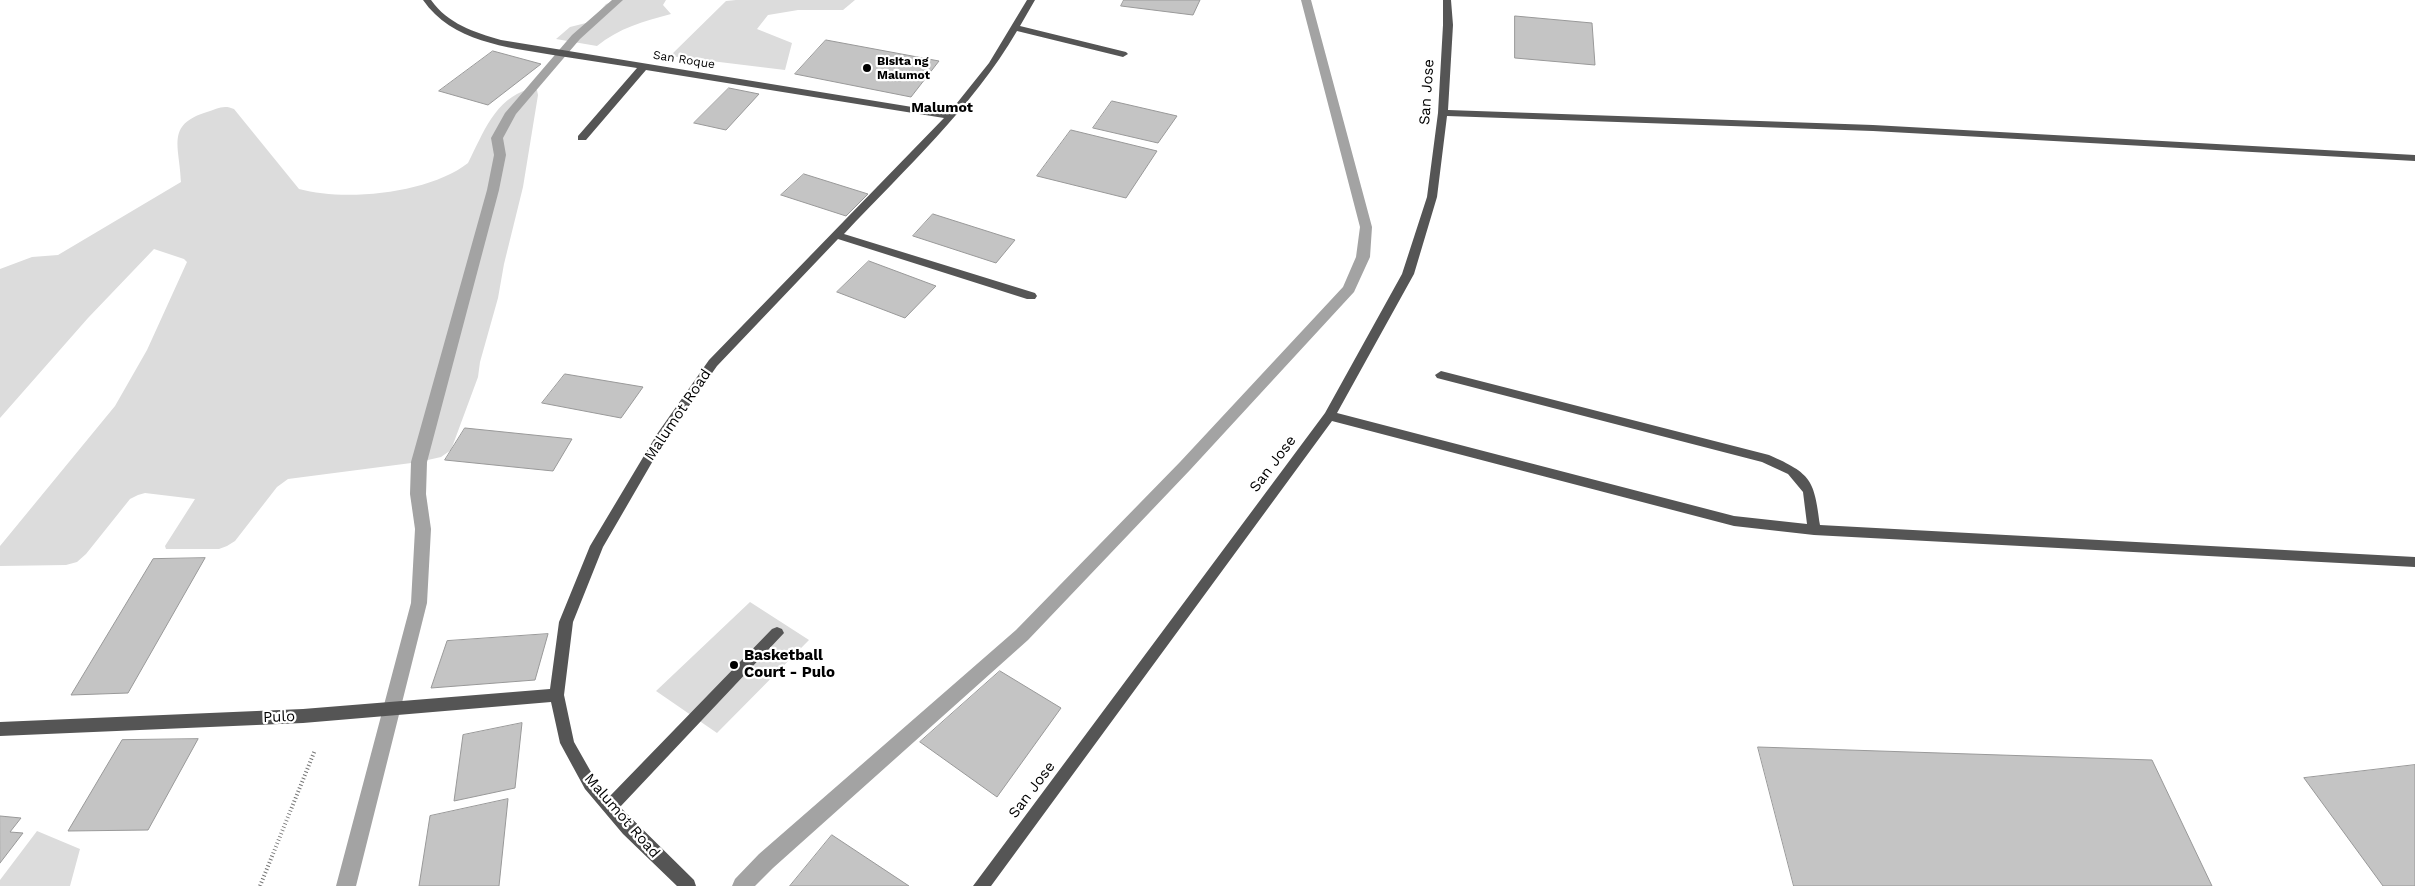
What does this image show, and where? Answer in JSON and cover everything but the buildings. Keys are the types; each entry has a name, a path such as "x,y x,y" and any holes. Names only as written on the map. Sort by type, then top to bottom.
{"street":[{"name":"San Roque","path":"427,0 434,12 458,28 499,43 951,116"},
{"name":"Malumot Road","path":"688,886 674,875 590,784 567,743 557,694 566,622 597,546 656,445 713,363 951,116 993,64 1031,0"},
{"name":"San Jose","path":"981,886 1329,416 1408,274 1432,197 1443,113 1448,25 1447,0"},
{"path":"1015,28 1123,54"},
{"path":"582,138 644,66"},
{"path":"1443,113 1873,128 2415,158"},
{"path":"836,236 1031,296"},
{"path":"1441,375 1765,458 1793,471 1809,491 1814,530"},
{"path":"1329,416 1734,521 1814,530 2415,562"},
{"path":"610,807 777,633"},
{"name":"Pulo","path":"0,729 303,716 460,704 557,694"}],"path":[{"path":"260,886 316,750 303,716"}],"shaded area":[{"path":"618,0 666,0 663,5 671,14 642,22 623,30 597,46 556,39 570,27 590,22 606,4"},
{"path":"855,0 843,10 798,10 768,15 757,29 792,43 785,70 670,56 726,1"},
{"path":"529,89 537,90 538,95 523,187 504,264 498,298 480,362 478,377 451,450 441,457 419,462 288,479 277,487 235,541 219,549 166,549 165,546 195,499 145,493 130,499 86,554 77,562 66,565 0,566 0,546 115,406 147,350 187,262 184,259 154,249 88,318 0,418 0,269 32,257 58,255 181,182 178,147 180,130 185,123 194,117 217,108 227,107 234,109 299,189 340,195 363,194 410,188 432,182 468,163 491,118 507,101"},
{"name":"Basketball Court - Pulo","path":"750,602 809,640 717,733 656,691"},
{"path":"37,831 80,849 70,886 0,886 0,880"}],"waterway":[{"path":"346,886 419,603 423,529 418,494 419,462 493,190 500,155 497,138 511,113 576,37 618,0"},
{"path":"742,886 766,861 1022,635 1185,466 1349,289 1363,257 1366,227 1306,0"}],"place":[{"name":"Bisita ng Malumot","path":"867,68"},
{"name":"Basketball Court - Pulo","path":"734,665"}],"district":[{"name":"Malumot","path":"942,108"}]}
